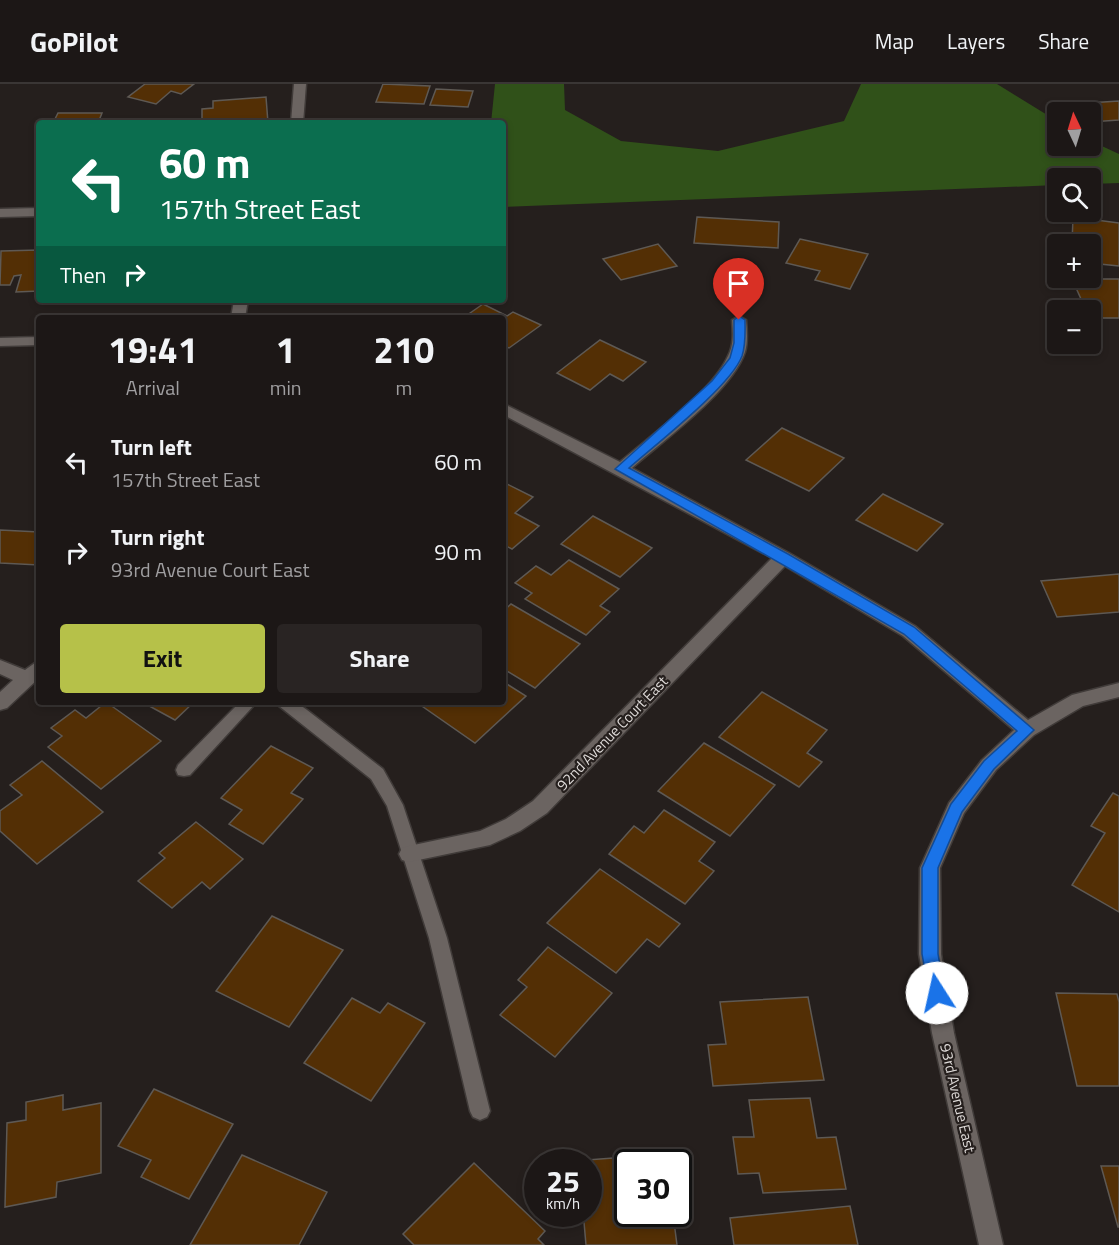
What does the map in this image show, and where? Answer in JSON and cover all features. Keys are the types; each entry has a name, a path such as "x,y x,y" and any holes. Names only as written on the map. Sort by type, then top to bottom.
{"street":[{"path":"297,120 300,84"},
{"path":"0,213 36,212"},
{"path":"621,469 716,384 735,359 740,343 739,320"},
{"path":"0,342 36,341"},
{"path":"506,410 621,469 783,557 909,631 1027,730"},
{"name":"92nd Avenue Court East","path":"409,854 483,839 513,825 540,807 783,557"},
{"path":"0,667 33,673"},
{"path":"0,703 33,673"},
{"name":"93rd Avenue East","path":"991,1245 944,1033 932,965 930,868 956,809 989,765 1027,730 1078,700 1119,690"}],"lane":[{"path":"184,770 246,705"},
{"path":"288,705 376,774 395,805 438,938 480,1111"}],"green space":[{"path":"495,84 564,84 565,110 621,141 718,151 844,121 861,84 997,84 1047,115 1047,156 1101,156 1101,146 1119,154 1119,183 1101,184 1101,168 1047,168 1047,185 506,207 506,120 491,120"}],"building":[{"path":"145,84 194,84 181,94 171,91 156,104 128,97"},
{"path":"383,84 430,86 424,104 376,102"},
{"path":"436,89 473,91 468,107 430,105"},
{"path":"266,97 268,120 202,120 202,109 213,108 213,101"},
{"path":"1119,101 1119,120 1101,121 1101,102"},
{"path":"58,113 102,113 99,120 54,120"},
{"path":"697,217 779,222 778,248 694,243"},
{"path":"1101,221 1119,223 1119,266 1101,264 1101,234 1072,234 1073,222"},
{"path":"800,239 868,254 850,289 815,280 820,271 786,263"},
{"path":"658,244 677,266 621,280 603,259"},
{"path":"36,250 36,291 16,292 21,275 14,276 10,285 0,285 1,251"},
{"path":"1101,279 1119,279 1119,318 1101,318 1101,300 1081,300 1076,288 1101,288"},
{"path":"483,304 505,315 467,315"},
{"path":"513,312 541,325 509,348 506,347 506,316"},
{"path":"600,340 646,362 623,381 610,374 590,390 557,373"},
{"path":"782,428 844,458 809,491 746,460"},
{"path":"506,484 533,497 515,513 539,526 512,549 506,546"},
{"path":"883,494 943,524 917,551 856,520"},
{"path":"593,516 652,548 620,577 561,544"},
{"path":"0,530 36,532 36,565 0,563"},
{"path":"569,560 619,589 600,606 610,612 586,635 525,599 532,593 515,583 536,566 551,575"},
{"path":"1119,574 1119,612 1057,617 1041,581"},
{"path":"511,604 580,644 535,688 506,670 506,608"},
{"path":"506,684 526,696 475,743 420,705 506,705"},
{"path":"762,692 827,730 807,753 822,762 799,787 719,737"},
{"path":"102,705 110,705 161,741 101,789 48,747 62,736 51,728 75,710 86,718"},
{"path":"148,705 191,705 175,720"},
{"path":"704,743 775,785 730,836 658,791"},
{"path":"271,746 313,768 291,793 303,799 263,844 229,824 242,810 221,798"},
{"path":"42,761 103,812 37,864 0,831 0,811 22,795 10,785"},
{"path":"1113,793 1119,796 1119,912 1072,885 1105,833 1091,826"},
{"path":"664,810 715,842 699,861 714,871 685,904 609,854 634,826 644,833"},
{"path":"196,822 243,859 210,889 202,882 172,908 138,881 165,858 159,853"},
{"path":"600,869 680,924 659,947 647,939 616,973 547,923"},
{"path":"272,916 343,950 289,1027 216,991"},
{"path":"548,947 612,993 555,1057 500,1015 527,987 518,980"},
{"path":"1056,993 1117,994 1119,1002 1119,1086 1077,1086"},
{"path":"808,997 824,1080 713,1086 708,1045 726,1044 720,1002"},
{"path":"352,998 380,1013 388,1003 425,1023 371,1101 304,1063"},
{"path":"154,1089 233,1124 189,1199 141,1177 151,1160 118,1146"},
{"path":"63,1095 63,1110 101,1103 101,1173 57,1182 56,1197 5,1207 7,1123 26,1120 26,1102"},
{"path":"810,1098 817,1138 836,1137 846,1189 763,1193 759,1173 738,1174 733,1137 754,1137 749,1100"},
{"path":"242,1155 327,1192 299,1245 190,1245"},
{"path":"614,1158 614,1227 675,1227 677,1245 586,1245 584,1227 602,1227 602,1159"},
{"path":"474,1163 524,1211 524,1227 541,1227 545,1231 538,1239 544,1245 414,1245 403,1234"},
{"path":"1101,1166 1119,1166 1119,1227 1118,1227"},
{"path":"850,1206 858,1245 734,1245 730,1218"}],"route":[{"path":"739,320 740,343 735,359 716,384 621,469 783,557 909,631 1027,730 989,765 956,809 930,868 930,954 937,993"}]}
